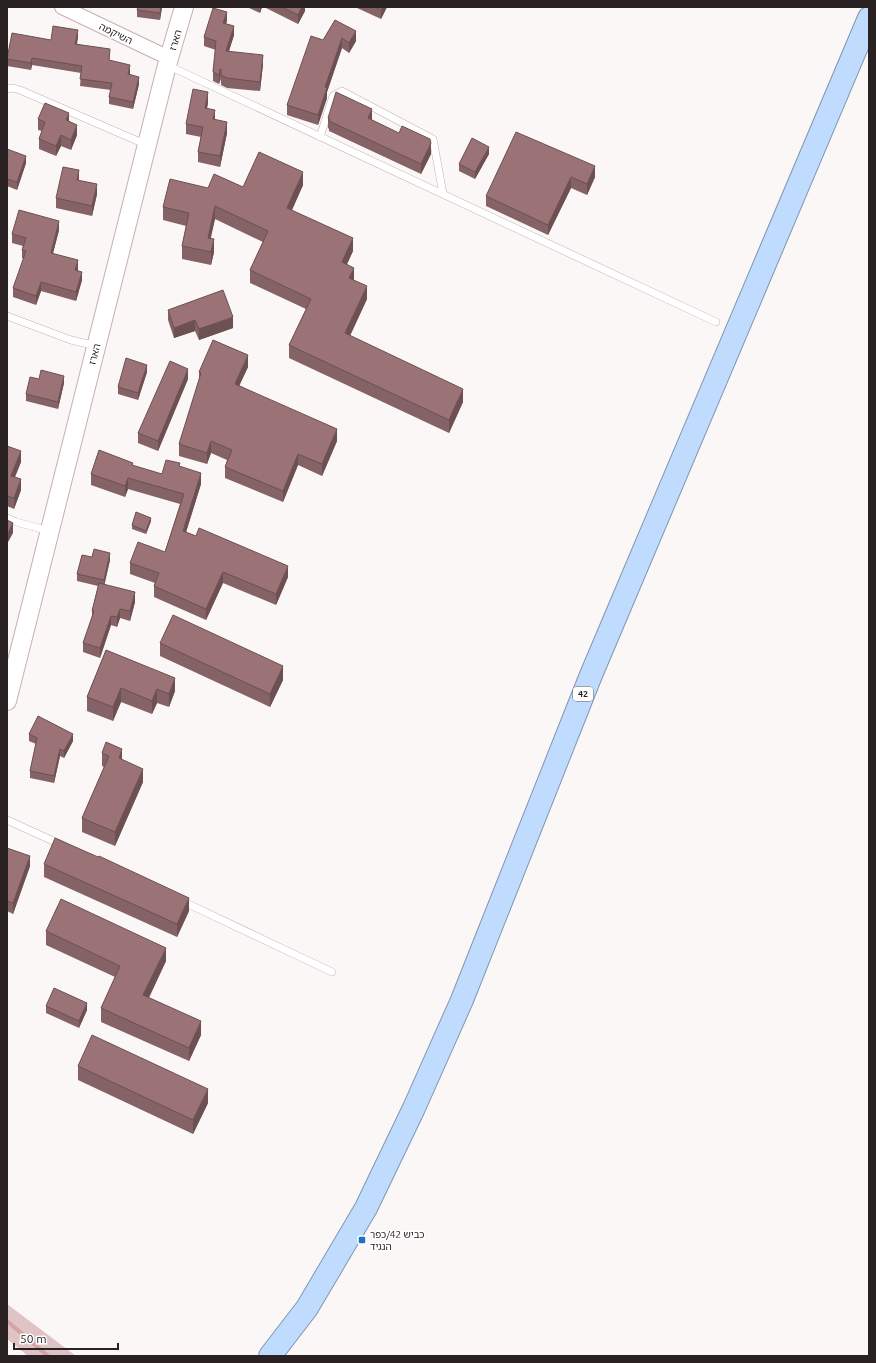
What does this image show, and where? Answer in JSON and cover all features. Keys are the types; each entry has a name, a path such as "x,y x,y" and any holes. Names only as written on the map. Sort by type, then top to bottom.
{"highway":[{"name":"42","path":"270,1356 307,1308 366,1208 414,1108 462,1000 591,675 869,18"}],"street":[{"name":"השיקמה","path":"62,7 168,62"},
{"name":"הארז","path":"7,701 168,62 184,7"}],"lane":[{"path":"168,62 320,136 716,322"},
{"path":"7,89 13,88 20,90 147,145"},
{"path":"320,136 333,96 342,91 433,138 443,194"},
{"path":"7,316 71,340 96,346"},
{"path":"7,518 16,522 50,531"},
{"path":"7,820 71,850"},
{"path":"177,899 332,972"}],"shaded area":[{"path":"7,1304 76,1356 28,1356 7,1339"}],"building":[{"path":"138,7 161,7 160,13 137,10"},
{"path":"282,7 302,7 298,15"},
{"path":"375,7 383,7 381,10"},
{"path":"213,8 227,12 223,23 234,26 226,51 263,55 260,82 227,78 221,75 221,69 219,75 213,72 216,41 204,37"},
{"path":"335,20 356,31 349,43 342,38 325,87 327,88 318,115 287,105 311,36 323,40"},
{"path":"53,26 78,30 75,44 110,49 109,60 130,65 128,74 139,77 133,102 109,97 112,83 80,79 82,66 32,58 31,63 7,59 12,33 51,40"},
{"path":"193,89 208,92 205,108 215,110 213,119 227,122 220,156 198,152 203,127 186,124"},
{"path":"336,92 372,109 368,118 399,133 402,126 430,139 431,143 421,164 329,121 330,119 328,118"},
{"path":"45,103 69,113 66,120 77,125 71,140 61,135 56,146 39,139 45,122 38,119"},
{"path":"516,132 595,166 587,184 571,177 548,225 486,196"},
{"path":"472,138 489,147 475,172 459,164"},
{"path":"7,149 26,156 17,182 7,179"},
{"path":"259,152 303,172 287,208 353,238 342,262 354,268 349,278 367,286 345,333 463,389 449,420 289,345 311,299 250,270 268,231 215,206 208,238 214,239 211,252 182,246 189,213 163,207 170,179 208,188 214,174 243,187"},
{"path":"63,167 79,170 77,180 97,184 92,206 56,198"},
{"path":"19,210 59,221 51,253 78,260 75,270 82,272 76,292 41,282 36,296 13,288 26,251 22,250 26,238 12,234"},
{"path":"223,290 233,317 199,329 195,320 174,328 168,310"},
{"path":"213,340 248,355 235,384 337,429 322,464 298,454 283,491 225,467 232,450 211,441 207,453 179,444 201,373 199,372"},
{"path":"126,358 147,365 138,393 118,387"},
{"path":"170,361 188,369 158,441 138,433"},
{"path":"41,370 64,376 58,402 26,394 30,377 39,379"},
{"path":"7,446 21,451 11,476 21,479 14,498 7,496"},
{"path":"99,450 133,463 132,465 162,474 166,460 180,463 179,466 201,473 183,531 196,536 199,528 288,566 276,594 223,572 206,609 154,586 159,573 130,563 138,542 165,552 184,494 128,478 125,486 91,474"},
{"path":"136,512 151,518 146,531 132,525"},
{"path":"7,520 13,523 7,535"},
{"path":"94,549 110,553 104,580 77,574 82,555 92,557"},
{"path":"99,583 135,592 130,611 120,609 117,617 111,616 100,648 83,643 94,611 92,611"},
{"path":"173,615 283,666 270,694 160,643"},
{"path":"106,650 175,678 169,694 157,689 152,701 121,688 113,707 87,697"},
{"path":"38,716 73,734 64,751 60,749 54,776 30,771 37,738 29,734"},
{"path":"106,742 122,749 119,758 143,769 115,832 82,818 109,756 102,753"},
{"path":"55,838 98,857 99,856 189,898 177,924 44,864"},
{"path":"7,848 30,856 13,903 7,901"},
{"path":"61,899 166,948 143,995 201,1021 189,1048 101,1008 120,966 46,931"},
{"path":"54,988 87,1003 79,1021 46,1006"},
{"path":"92,1035 208,1089 193,1120 78,1066"}],"waterway":[{"path":"7,1321 48,1356"}],"place":[{"name":"כביש 42/כפר הנגיד","path":"362,1240"}]}
